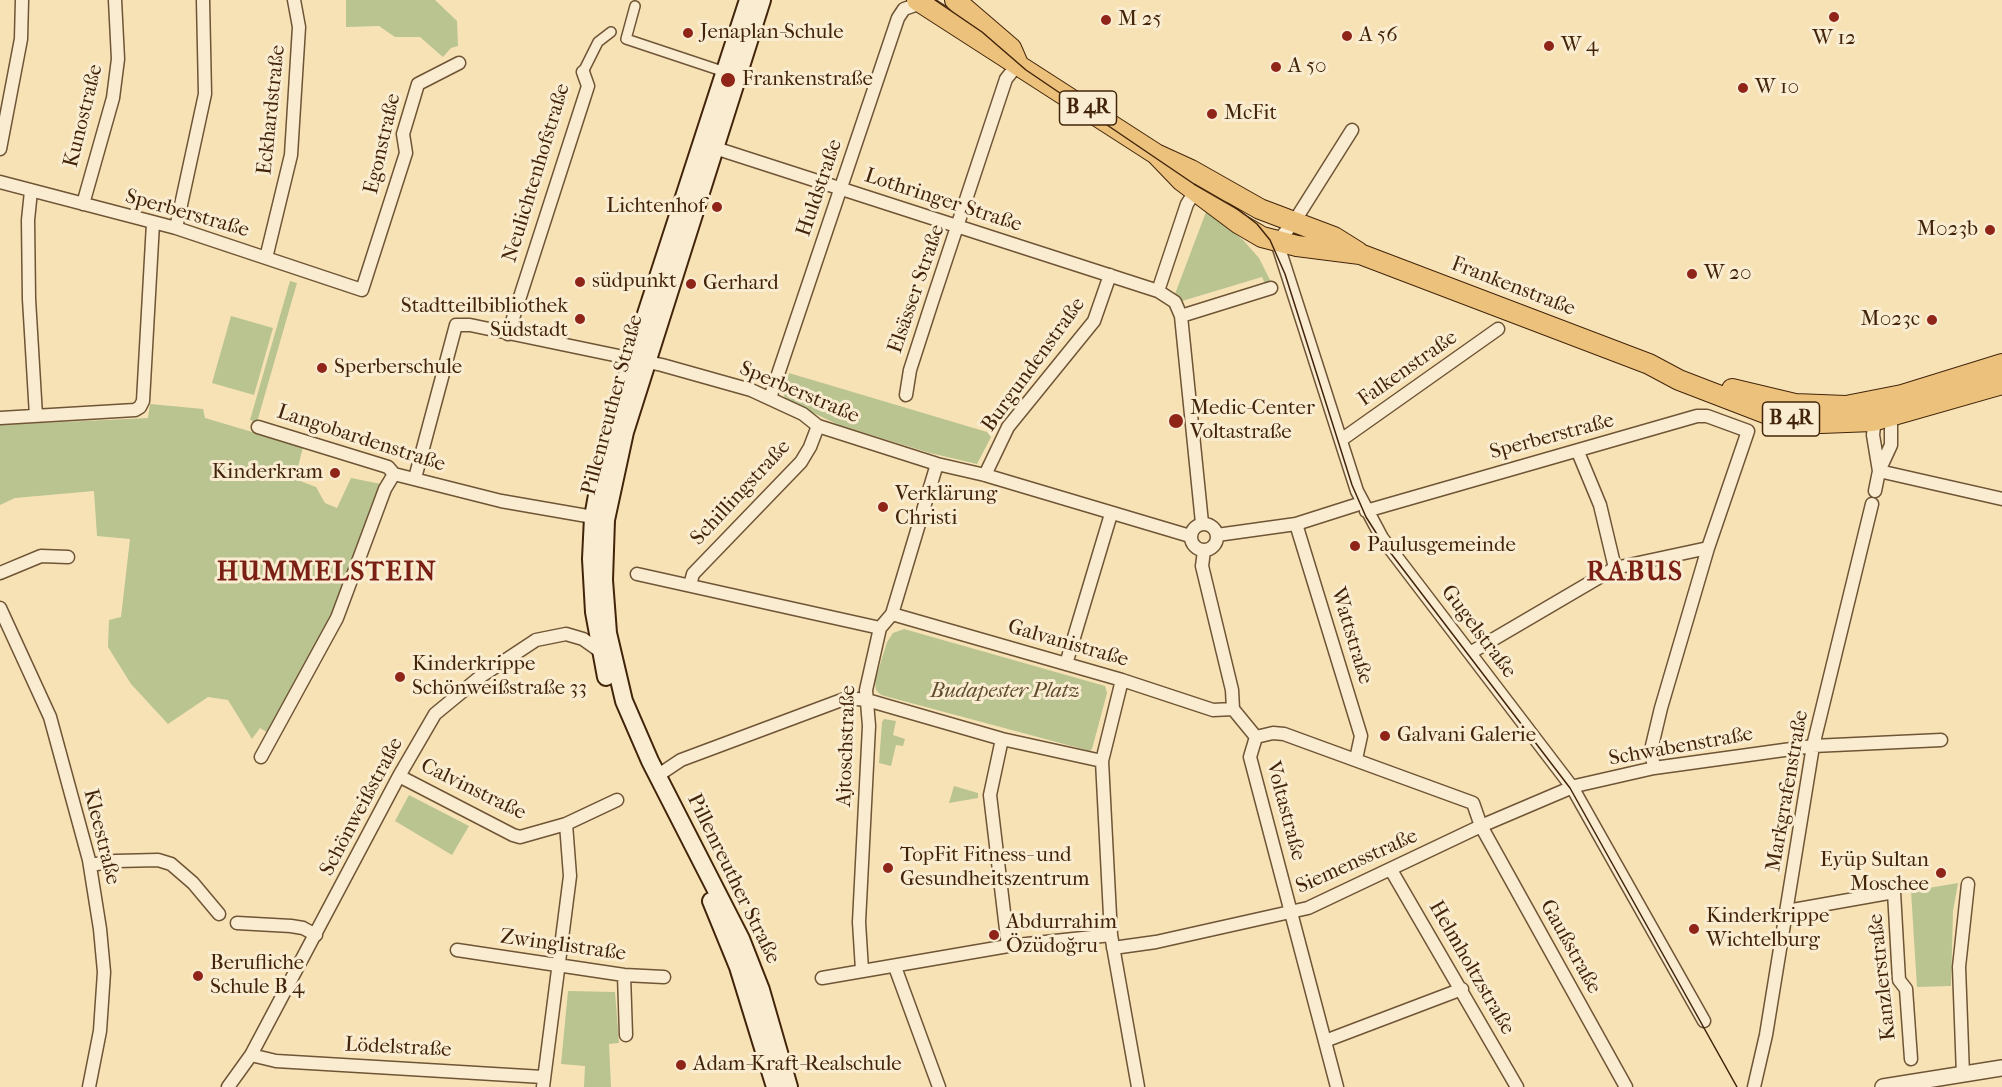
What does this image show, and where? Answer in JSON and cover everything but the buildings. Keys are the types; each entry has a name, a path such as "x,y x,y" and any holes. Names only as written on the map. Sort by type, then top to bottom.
{"main road":[{"name":"Pillenreuther Straße","path":"748,0 639,361 611,490 605,531 604,590 608,633 620,686 639,738 741,939 761,990 789,1087"},
{"name":"Pillenreuther Straße","path":"762,0 715,148 606,447 593,516 591,574 600,651 611,693 627,737 700,878 727,938 775,1087"},
{"name":"Frankenstraße","path":"955,0 1011,48 1018,64"},
{"name":"Frankenstraße","path":"919,1 1156,154 1182,181 1202,186 1343,240 1360,254"},
{"name":"Frankenstraße","path":"1202,186 1244,227 1277,242 1360,254 1649,364 1679,380 1770,415 1821,423 1882,413"},
{"name":"B 4R","path":"1882,413 2002,364"},
{"name":"B 4R","path":"1882,413 2002,384"}],"street":[{"path":"0,149 21,39 22,0"},
{"name":"Kunostraße","path":"83,204 113,98 118,59 115,0"},
{"path":"176,228 205,94 203,0"},
{"name":"Eckhardstraße","path":"266,258 291,155 299,27 294,0"},
{"name":"Huldstraße","path":"770,398 899,15 919,1"},
{"path":"635,6 626,39 725,72"},
{"name":"Neulichtenhofstraße","path":"508,334 546,210 588,86 583,72 598,42 611,32"},
{"name":"Egonstraße","path":"362,290 406,153 403,134 418,84 459,63"},
{"name":"Elsässer Straße","path":"906,394 914,359 1006,79 1018,64"},
{"path":"1277,242 1294,222 1352,130"},
{"name":"Lothringer Straße","path":"715,148 1158,291"},
{"name":"Sperberstraße","path":"0,182 176,228 362,290"},
{"path":"1202,186 1187,204 1158,291 1175,302 1181,316 1202,523"},
{"path":"31,191 28,220 29,299 36,416"},
{"path":"0,418 135,410 140,407 143,401 153,223"},
{"name":"Gugelstraße","path":"1277,242 1364,507 1382,538 1572,787 1704,1021"},
{"name":"Burgundenstraße","path":"985,475 1008,427 1094,321 1110,276"},
{"path":"1181,316 1271,288"},
{"name":"Sperberstraße","path":"415,478 456,325 639,361 751,390 803,414 818,426 937,464 985,475 1190,536"},
{"name":"Falkenstraße","path":"1341,440 1498,329"},
{"name":"Markgrafenstraße","path":"1879,471 1873,442 1882,413"},
{"name":"Markgrafenstraße","path":"1754,1087 1766,1035 1813,746 1879,471 1891,445 1882,413"},
{"name":"Sperberstraße","path":"1217,535 1296,524 1578,452 1697,416 1707,416 1748,431 1708,548"},
{"name":"Schillingstraße","path":"690,585 693,574 801,462 818,426"},
{"name":"Langobardenstraße","path":"258,427 388,467 394,474 501,501 593,516"},
{"path":"1578,452 1600,505 1615,568"},
{"name":"Ajtoschstraße","path":"862,970 859,922 869,726 866,690 880,628 892,615 937,464"},
{"path":"1879,471 2002,499"},
{"path":"261,757 337,618 385,489 394,474"},
{"path":"1066,663 1111,514"},
{"path":"1202,523 1214,528 1217,535 1215,544 1204,550 1197,549 1190,536 1195,526 1202,523"},
{"name":"Wattstraße","path":"1296,524 1361,736 1356,759"},
{"path":"1470,653 1615,568 1708,548 1660,708 1651,750 1653,768"},
{"path":"1204,550 1202,566 1232,690 1233,709"},
{"path":"0,573 41,556 68,556"},
{"path":"637,574 880,628"},
{"name":"Kleestraße","path":"0,608 50,717 90,865 104,972 100,1031 89,1087"},
{"name":"Galvanistraße","path":"892,615 1066,663 1213,710 1233,709"},
{"name":"Schönweißstraße","path":"228,1087 251,1055 399,776 435,714 480,677 536,640 566,634 583,639 600,651"},
{"path":"1122,680 1102,761 1111,935 1137,1087"},
{"path":"657,776 681,760 847,698 867,700 1002,739 1102,761"},
{"name":"Voltastraße","path":"1233,709 1256,737 1250,757 1292,911 1336,1087"},
{"path":"1256,737 1273,733 1284,734 1473,803 1481,826"},
{"path":"1002,739 990,795 1008,946"},
{"name":"Schwabenstraße","path":"1572,787 1653,768 1813,746 1941,741"},
{"name":"Calvinstraße","path":"399,776 513,836 527,837 566,824 617,800"},
{"name":"Siemensstraße","path":"1113,948 1155,942 1308,908 1481,826 1572,787"},
{"path":"543,1082 570,876 566,824"},
{"name":"Gaußstraße","path":"1481,826 1626,1087"},
{"path":"90,865 116,861 158,861 171,864 193,883 219,914"},
{"name":"Helmholtzstraße","path":"1391,870 1517,1087"},
{"path":"1968,884 1959,967 1969,1073"},
{"name":"Kanzlerstraße","path":"1787,911 1894,891 1899,980 1906,989 1911,1059"},
{"path":"237,922 291,926 303,928 316,935"},
{"path":"822,978 1008,946 1111,935"},
{"name":"Zwinglistraße","path":"457,950 624,975 664,978"},
{"path":"895,967 939,1087"},
{"path":"624,975 626,1035"},
{"path":"1325,1041 1462,989"},
{"name":"Lödelstraße","path":"251,1055 276,1061 543,1082"},
{"path":"1883,1087 2002,1068"}],"green space":[{"path":"346,0 435,0 457,21 458,46 451,48 443,57 420,37 395,37 379,26 346,27"},
{"path":"1206,212 1243,240 1259,258 1271,282 1265,284 1262,277 1182,301 1175,294"},
{"path":"290,281 297,283 257,422 250,420"},
{"path":"231,316 273,328 254,395 212,383"},
{"path":"789,373 987,432 991,437 977,464 930,453 839,425 786,400 783,393"},
{"path":"150,404 203,409 205,418 303,447 295,479 316,487 325,503 337,508 351,478 381,484 342,592 318,641 268,733 260,728 252,739 228,700 208,697 168,724 131,684 108,647 109,620 121,617 130,539 97,536 94,491 15,498 0,505 0,425 148,418"},
{"name":"Budapester Platz","path":"904,629 1105,686 1107,693 1092,749 1090,751 881,695 876,690 875,681 887,642 893,633"},
{"path":"884,719 896,721 893,735 905,739 903,746 896,745 891,766 879,763"},
{"path":"954,786 978,793 978,798 949,803"},
{"path":"409,795 469,826 452,855 395,821"},
{"path":"1958,883 1953,911 1951,986 1917,987 1911,891"},
{"path":"568,991 615,992 619,1043 609,1044 611,1087 584,1087 585,1066 561,1064"}],"tram line":[{"path":"935,0 982,32 1026,70 1194,184 1239,210 1257,224 1270,240 1285,274 1352,485 1366,517 1380,539 1570,788 1737,1087"}],"place":[{"name":"W 12","path":"1834,17"},
{"name":"M 25","path":"1106,20"},
{"name":"Jenaplan-Schule","path":"688,33"},
{"name":"A 56","path":"1347,36"},
{"name":"W 4","path":"1549,46"},
{"name":"A 50","path":"1276,67"},
{"name":"Frankenstraße","path":"728,80"},
{"name":"W 10","path":"1743,88"},
{"name":"McFit","path":"1212,114"},
{"name":"Lichtenhof","path":"717,207"},
{"name":"M023b","path":"1990,230"},
{"name":"W 20","path":"1692,274"},
{"name":"südpunkt","path":"580,282"},
{"name":"Gerhard","path":"691,284"},
{"name":"Stadtteilbibliothek Südstadt","path":"580,319"},
{"name":"M023c","path":"1932,320"},
{"name":"Sperberschule","path":"322,368"},
{"name":"Medic-Center Voltastraße","path":"1176,421"},
{"name":"Kinderkram","path":"335,473"},
{"name":"Verklärung Christi","path":"883,507"},
{"name":"Paulusgemeinde","path":"1355,546"},
{"name":"Kinderkrippe Schönweißstraße 33","path":"400,677"},
{"name":"Galvani Galerie","path":"1385,736"},
{"name":"TopFit Fitness- und Gesundheitszentrum","path":"888,868"},
{"name":"Eyüp Sultan Moschee","path":"1941,873"},
{"name":"Kinderkrippe Wichtelburg","path":"1694,929"},
{"name":"Abdurrahim Özüdoğru","path":"994,935"},
{"name":"Berufliche Schule B 4","path":"198,976"},
{"name":"Adam-Kraft-Realschule","path":"681,1065"}],"district":[{"name":"HUMMELSTEIN","path":"327,573"},
{"name":"RABUS","path":"1635,573"}]}
